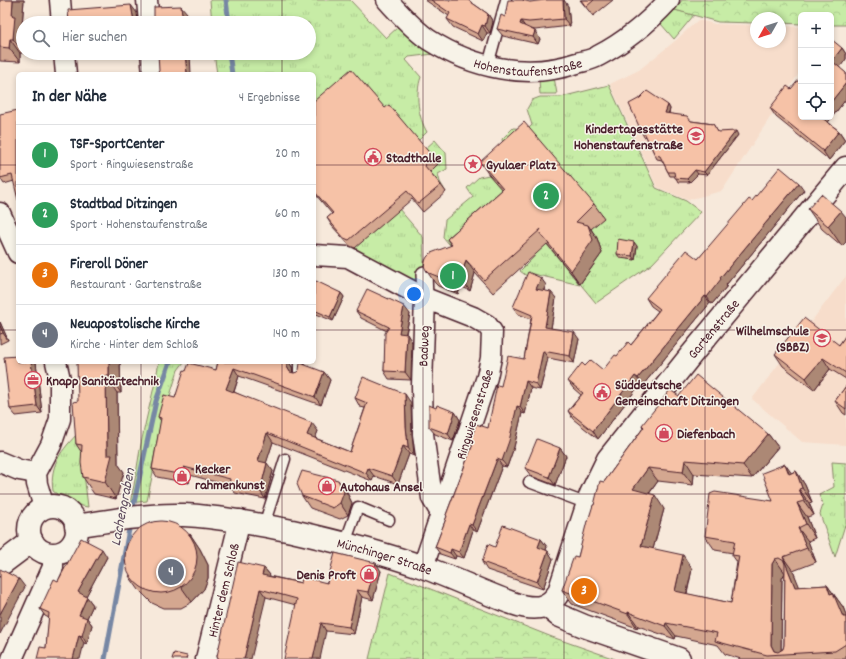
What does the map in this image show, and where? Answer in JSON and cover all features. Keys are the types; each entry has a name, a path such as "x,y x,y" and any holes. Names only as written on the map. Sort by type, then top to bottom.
{"main road":[{"name":"Gartenstraße","path":"546,606 554,601 559,592 588,504 608,459 691,355 846,168"},
{"path":"52,506 65,509 74,518 76,526 76,534 73,542 68,548 53,554 37,548 32,542 29,532 30,522 36,513 44,507 52,506"},
{"name":"Münchinger Straße","path":"76,526 149,516 183,515 240,520 345,543 423,567 514,604 536,608 546,606"},
{"path":"0,565 32,542"},
{"path":"546,606 558,615 584,626 679,659"}],"street":[{"path":"60,0 61,16"},
{"path":"147,0 148,16"},
{"name":"Hohenstaufenstraße","path":"387,0 407,22 429,39 467,59 507,70 544,71 566,67 597,57 629,37 654,16 669,0"},
{"path":"65,60 66,72"},
{"path":"152,60 153,72"},
{"path":"0,213 16,249"},
{"path":"316,255 348,257 425,298"},
{"path":"424,274 425,298"},
{"name":"Badweg","path":"425,298 430,333 422,400 423,434 432,498 441,513"},
{"name":"Ringwiesenstraße","path":"423,567 487,377 491,358 492,332 487,325 473,317 425,298"},
{"path":"44,507 37,484 36,473 51,445 60,419 60,379 56,364"},
{"path":"0,462 19,470 36,473"},
{"name":"Hinter dem Schloß","path":"206,659 240,520"},
{"path":"12,659 53,567 53,554"}],"lane":[{"path":"488,65 506,0"},
{"path":"299,364 300,374"},
{"path":"264,525 286,459"},
{"path":"529,482 588,504"},
{"path":"345,543 358,507 389,520"}],"shaded area":[{"name":"Kindertagesstätte Hohenstaufenstraße","path":"698,20 715,24 750,25 750,48 786,48 786,26 798,27 798,75 722,191 687,200 657,187 610,84 639,70"},
{"name":"Wilhelmschule (SBBZ)","path":"846,276 846,445 802,442 752,399"}],"green space":[{"path":"210,0 350,0 386,38 398,27 434,54 409,57 406,60 421,77 418,91 418,105 421,119 427,132 418,141 316,114 316,72 217,72 215,60 316,60 316,16 211,16"},
{"path":"682,0 846,0 846,25 834,25 834,12 798,12 798,24 786,23 786,12 750,12 750,23 718,22 675,10"},
{"path":"675,10 694,15 674,39 661,24"},
{"path":"554,77 557,94 540,94 539,79"},
{"path":"609,85 656,188 686,201 701,212 652,264 596,303 504,192 580,285 529,273 528,277 520,271 535,256 498,214 456,252 443,237 445,220 473,197 467,188 479,177 489,175 506,160 502,139 513,128 528,129 532,125 527,109 532,100 540,97 561,97"},
{"path":"435,140 446,153 447,169 438,174 440,182 446,192 429,172 425,149"},
{"path":"399,209 423,237 425,288 353,249"},
{"path":"159,364 182,364 178,370 159,431 147,501 130,503 143,434"},
{"path":"79,432 88,507 70,504 53,491 53,473 58,458 62,451"},
{"path":"832,462 846,463 846,527 845,525 835,557 820,514 823,505 819,495 834,487"},
{"path":"390,573 552,637 615,659 369,659"}],"building":[{"path":"0,0 13,0 12,16 15,16 13,39 10,39 9,48 0,47"},
{"path":"431,0 468,0 488,14 485,26 482,25 478,34 447,19 450,13"},
{"path":"508,0 522,0 530,2 563,0 564,19 529,22 521,21 520,24 535,31 533,37 497,29 501,15 505,17"},
{"path":"581,0 594,0 586,7"},
{"path":"131,5 133,16 68,16 68,10"},
{"path":"181,6 182,16 154,16 154,7"},
{"path":"834,41 842,48 834,58"},
{"path":"158,60 186,60 187,72 158,72"},
{"path":"834,63 846,73 846,83 834,98"},
{"name":"Stadthalle","path":"351,69 385,108 389,105 433,157 424,165 441,185 418,204 407,191 349,240 344,238 327,218 333,213 316,193 316,99"},
{"path":"798,81 798,120 825,120 839,131 823,151 770,108 787,86 791,89"},
{"path":"647,91 668,105 665,113 687,116 691,121 713,124 718,132 736,131 704,172 695,170 687,179 675,178 674,172 668,172 660,156 655,155 644,132 642,133 629,104 640,98"},
{"path":"16,110 16,192 12,175 0,178 0,114"},
{"path":"524,122 594,204 576,222 588,225 593,240 571,271 539,232 541,229 484,280 466,260 461,278 452,273 449,281 429,273 424,266 427,257 431,253 452,245 447,239 503,189 480,162"},
{"path":"780,167 799,183 720,278 721,279 707,297 705,296 638,378 635,376 593,431 568,411 583,393 568,381 582,363 585,366 591,360 603,370 628,342 631,345 660,309 646,298 686,250 698,259 749,199 752,201"},
{"path":"821,194 841,211 828,226 808,209"},
{"path":"618,239 634,242 632,256 617,254"},
{"path":"528,272 541,278 536,289 551,292 545,327 574,332 570,356 543,351 536,384 526,381 520,407 517,406 509,441 502,461 497,459 472,525 469,524 459,552 451,549 450,553 435,547 473,444 470,443 476,424 488,428 497,385 501,386 508,356 524,359 532,315 513,307"},
{"path":"316,281 341,293 330,317 316,311"},
{"path":"367,289 404,306 399,333 407,334 405,372 384,371 385,333 389,327 356,311"},
{"path":"804,318 839,345 846,335 846,373 823,358 806,378 775,354"},
{"path":"0,326 3,333 0,334"},
{"path":"16,356 16,364 31,364 37,406 10,409 4,357"},
{"path":"77,364 109,364 109,376 106,376 107,455 112,455 105,482 83,477 81,463 82,445 76,444 73,402 78,401"},
{"path":"189,364 216,370 218,364 287,364 290,372 294,373 299,370 300,364 303,364 324,372 315,397 234,368 226,389 312,423 307,435 350,452 367,403 355,398 363,377 405,394 408,448 403,446 392,476 368,468 366,473 267,433 258,461 267,463 260,491 229,485 230,479 184,467 183,475 152,469 161,418 158,417 164,395 175,398 184,370 186,371"},
{"path":"696,375 768,434 743,465 685,460 683,472 648,468 633,489 655,495 641,546 683,555 675,591 731,603 739,556 732,555 735,541 705,536 710,494 715,492 773,501 762,473 785,464 789,474 796,471 802,488 799,489 804,501 797,503 806,524 798,528 807,548 783,557 795,587 827,585 830,594 833,593 843,617 846,617 846,644 835,651 767,655 715,641 717,633 666,623 665,626 562,590 574,556 578,557 587,521 594,505 600,481 604,482 644,427 642,425 670,390 679,396","holes":["779,558 784,561 784,645 783,649 778,652 774,651 771,645 772,564 775,559"]},
{"path":"846,386 846,409 835,401"},
{"path":"429,405 436,408 437,405 455,412 448,434 429,427"},
{"path":"537,439 560,448 549,477 525,468"},
{"path":"302,471 338,480 344,492 340,503 333,508 302,496 297,484"},
{"path":"154,521 168,521 175,523 187,531 195,543 197,557 195,571 187,583 175,591 168,593 154,593 147,591 135,583 127,571 125,564 125,550 127,543 135,531 147,523"},
{"path":"503,525 541,539 538,547 548,551 537,582 482,562 488,544 495,547"},
{"path":"81,538 102,549 78,592 87,597 79,615 87,618 82,636 79,635 73,659 37,659 40,647 46,648 49,613 40,609 54,579 58,581"},
{"path":"335,553 376,563 368,592 357,590 349,627 321,623 313,659 284,659 297,599 260,589 244,659 217,659 238,562 264,568 262,575 301,583 302,577 327,583"},
{"path":"0,569 19,579 0,614"},
{"path":"174,653 187,656 186,659 172,659"}],"waterway":[{"name":"Lachengraben","path":"226,0 228,16"},
{"name":"Lachengraben","path":"230,60 232,72"},
{"name":"Lachengraben","path":"132,512 156,401 169,364"},
{"name":"Lachengraben","path":"105,659 130,524"}],"place":[{"name":"Kindertagesstätte Hohenstaufenstraße","path":"696,136"},
{"name":"Stadthalle","path":"373,157"},
{"name":"Gyulaer Platz","path":"473,164"},
{"name":"Stadtbad Ditzingen","path":"546,196"},
{"name":"TSF-SportCenter","path":"453,276"},
{"name":"Wilhelmschule (SBBZ)","path":"822,338"},
{"name":"Knapp Sanitärtechnik","path":"33,380"},
{"name":"Süddeutsche Gemeinschaft Ditzingen","path":"602,392"},
{"name":"Diefenbach","path":"664,433"},
{"name":"Kecker rahmenkunst","path":"182,476"},
{"name":"Autohaus Ansel","path":"327,486"},
{"name":"Neuapostolische Kirche","path":"171,572"},
{"name":"Denis Proft","path":"369,574"},
{"name":"Fireroll Döner","path":"584,591"}]}
